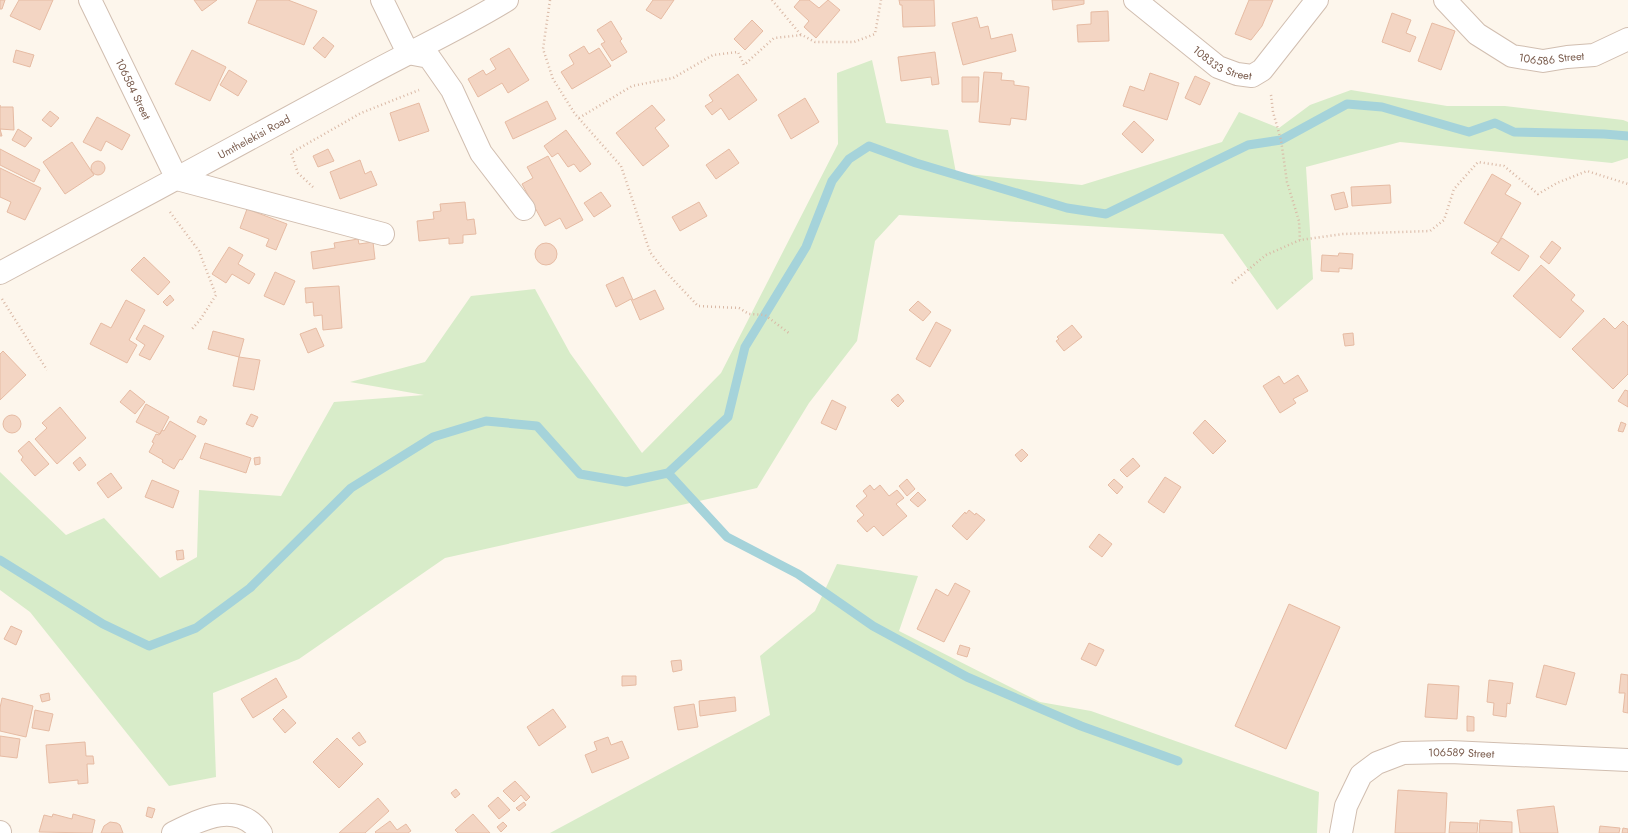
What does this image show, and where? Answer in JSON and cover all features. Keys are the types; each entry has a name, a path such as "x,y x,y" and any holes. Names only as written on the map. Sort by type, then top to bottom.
{"street":[{"name":"106584 Street","path":"90,0 177,179"},
{"path":"382,0 408,53 429,57 452,90 480,153 524,209"},
{"name":"Umthelekisi Road","path":"0,273 177,179 408,53 479,17 507,0"},
{"name":"108333 Street","path":"1135,0 1218,67 1237,74 1252,76 1262,70 1317,0"},
{"name":"106586 Street","path":"1445,0 1477,34 1512,56 1543,61 1594,55 1628,39"},
{"path":"177,179 383,234"},
{"name":"106589 Street","path":"1341,833 1346,806 1361,775 1377,763 1403,753 1450,752 1628,760"},
{"path":"173,833 201,819 224,814 243,819 255,825 261,833"}],"path":[{"path":"550,0 543,49 553,79 579,118 622,166 650,252 663,269 698,306 739,308 749,314 765,316 790,334"},
{"path":"772,0 802,35 815,42 854,42 874,34 881,0"},
{"path":"579,118 632,86 673,78 713,55 738,52 744,65 774,38 802,35"},
{"path":"1252,76 1267,85 1271,94 1273,112 1281,140 1287,182 1299,221 1300,240"},
{"path":"311,215 317,190 298,173 291,153 361,113 416,90 452,90"},
{"path":"1232,283 1266,255 1300,240 1343,234 1430,231 1444,220 1454,189 1478,162 1504,166 1538,194 1557,183 1587,170 1628,184"},
{"path":"154,191 199,251 216,295 200,320 192,329"},
{"path":"0,296 47,370"}],"green space":[{"path":"872,60 886,123 948,130 956,173 1082,185 1222,142 1239,112 1279,128 1310,105 1351,90 1447,106 1505,106 1623,120 1628,122 1628,158 1612,163 1400,142 1306,167 1313,279 1277,310 1223,234 899,215 875,241 857,341 809,403 757,488 445,558 299,659 213,693 216,777 169,786 30,612 0,590 0,472 66,535 104,518 160,578 197,557 199,490 281,496 334,402 424,395 350,382 425,362 471,296 535,289 570,353 642,453 721,373 838,144 837,73"},
{"path":"837,564 918,576 899,631 1040,702 1091,711 1319,792 1317,833 550,833 770,715 760,656 815,611"}],"building":[{"path":"0,0 5,0 2,9 0,9"},
{"path":"19,0 53,0 40,30 10,16"},
{"path":"194,0 217,0 202,11"},
{"path":"257,0 288,0 317,11 304,45 248,23"},
{"path":"653,0 674,0 661,19 646,10"},
{"path":"800,0 809,0 819,8 828,0 840,10 816,38 804,27 809,21 794,7"},
{"path":"899,0 934,0 935,26 903,27 902,5 900,5"},
{"path":"1052,0 1084,0 1084,4 1053,10"},
{"path":"1249,0 1273,0 1262,26 1251,40 1235,34"},
{"path":"1108,11 1109,41 1078,42 1077,25 1091,24 1091,12"},
{"path":"1392,13 1411,20 1406,33 1416,37 1410,52 1382,42"},
{"path":"977,17 980,28 988,26 991,39 1012,34 1016,51 963,65 952,23"},
{"path":"752,20 763,31 745,50 734,39"},
{"path":"611,21 622,39 620,41 627,52 612,61 601,44 605,42 597,30"},
{"path":"1432,23 1455,31 1441,70 1418,61"},
{"path":"323,37 334,46 325,58 313,48"},
{"path":"584,46 589,54 599,48 611,66 572,89 561,72 574,64 569,55"},
{"path":"509,48 529,80 508,93 502,83 478,97 468,79 483,70 486,75 496,69 490,59"},
{"path":"16,50 34,55 30,67 13,62"},
{"path":"192,50 226,67 210,101 175,84"},
{"path":"935,52 939,84 932,85 931,77 901,81 898,57"},
{"path":"229,70 247,81 238,96 220,85"},
{"path":"984,72 1002,73 1001,80 1014,81 1014,85 1029,87 1026,120 1011,118 1010,125 979,122"},
{"path":"1150,73 1179,83 1167,120 1123,106 1130,86 1144,91"},
{"path":"738,74 757,100 729,120 721,108 712,115 705,106 713,101 709,95"},
{"path":"1195,76 1210,83 1200,105 1185,98"},
{"path":"962,77 979,77 978,102 962,102"},
{"path":"805,98 819,122 791,139 778,115"},
{"path":"547,101 556,119 513,139 505,122"},
{"path":"419,103 429,131 399,141 390,113"},
{"path":"652,105 665,120 655,128 669,146 643,166 616,133"},
{"path":"0,107 13,107 14,130 0,129"},
{"path":"50,111 59,118 51,127 42,120"},
{"path":"97,117 130,135 122,150 106,141 101,151 83,142"},
{"path":"1134,121 1154,140 1142,153 1122,134"},
{"path":"18,129 32,138 25,147 12,140"},
{"path":"566,130 591,164 580,172 574,164 568,167 558,153 552,157 544,146"},
{"path":"72,142 94,175 65,194 43,162"},
{"path":"0,149 40,170 34,182 0,165"},
{"path":"328,149 334,161 318,167 313,156"},
{"path":"729,149 739,163 716,179 706,165"},
{"path":"548,156 583,220 566,229 560,218 545,226 522,184 533,178 527,167"},
{"path":"360,160 365,174 371,171 377,185 340,199 330,172"},
{"path":"98,161 103,163 105,168 103,173 98,175 93,173 91,168 93,163"},
{"path":"0,168 41,188 25,220 7,212 11,202 0,197"},
{"path":"1492,174 1511,185 1505,194 1521,203 1498,243 1464,223"},
{"path":"1390,185 1391,203 1352,206 1351,187"},
{"path":"601,192 611,206 594,217 584,203"},
{"path":"1344,192 1348,207 1335,210 1331,195"},
{"path":"465,202 467,220 474,219 476,234 463,235 463,243 449,244 449,238 419,241 417,221 434,219 433,212 441,211 440,204"},
{"path":"699,202 707,216 680,231 672,217"},
{"path":"247,209 287,224 276,250 266,246 269,239 240,228"},
{"path":"1502,238 1529,256 1519,271 1491,253"},
{"path":"358,239 359,244 373,242 375,259 313,269 311,252 335,248 334,243"},
{"path":"1552,241 1561,248 1549,264 1540,257"},
{"path":"546,243 554,246 557,254 554,262 546,265 538,262 535,254 538,246"},
{"path":"229,247 243,255 238,264 255,274 249,284 232,274 226,283 212,274"},
{"path":"1339,253 1353,254 1352,269 1339,268 1339,272 1321,271 1322,255 1338,256"},
{"path":"144,257 170,282 158,295 131,270"},
{"path":"1541,265 1575,295 1571,300 1584,311 1560,338 1513,296"},
{"path":"275,272 295,281 284,305 264,296"},
{"path":"623,277 633,300 655,290 664,309 640,320 631,299 616,307 606,285"},
{"path":"339,286 342,328 323,330 322,315 314,316 313,302 306,303 305,288"},
{"path":"170,295 174,300 167,306 163,302"},
{"path":"126,300 145,310 129,340 137,345 127,363 90,344 101,323 111,328"},
{"path":"918,301 931,312 923,321 909,310"},
{"path":"1604,318 1615,329 1623,321 1628,326 1628,374 1613,389 1572,349"},
{"path":"936,322 951,330 930,367 916,359"},
{"path":"144,325 164,336 150,360 139,355 145,345 136,339"},
{"path":"1072,325 1082,337 1064,351 1056,341 1059,339 1057,337"},
{"path":"316,328 324,346 308,353 300,334"},
{"path":"213,331 244,339 239,357 208,349"},
{"path":"1353,333 1354,345 1345,346 1343,334"},
{"path":"3,351 26,375 0,400 0,354"},
{"path":"239,357 260,360 254,390 233,386"},
{"path":"1298,375 1308,391 1293,399 1296,403 1280,413 1263,386 1279,376 1284,384"},
{"path":"130,390 145,402 135,414 120,402"},
{"path":"1625,390 1628,391 1628,407 1618,401"},
{"path":"898,394 904,401 898,407 891,400"},
{"path":"832,400 846,407 836,430 821,423"},
{"path":"146,404 169,417 160,434 136,422"},
{"path":"60,407 86,438 57,464 35,439 47,428 42,423"},
{"path":"251,414 258,417 253,427 246,424"},
{"path":"8,415 16,415 21,420 19,431 16,433 8,433 3,428 3,420"},
{"path":"200,416 207,420 204,425 197,422"},
{"path":"1205,420 1226,441 1213,454 1193,433"},
{"path":"170,421 196,436 182,460 180,459 174,469 162,462 163,460 149,452 154,443 152,442 156,434 159,435 162,430 164,431"},
{"path":"1621,422 1626,424 1623,432 1618,431"},
{"path":"29,441 49,464 35,476 21,460 23,457 18,451"},
{"path":"205,443 251,458 246,473 200,458"},
{"path":"1022,449 1028,455 1021,462 1015,455"},
{"path":"80,457 86,465 79,471 73,463"},
{"path":"260,457 260,464 255,465 254,458"},
{"path":"1133,458 1140,466 1127,477 1120,470"},
{"path":"111,473 122,488 108,498 97,483"},
{"path":"1165,477 1181,487 1164,513 1148,502"},
{"path":"907,479 915,489 907,496 899,486"},
{"path":"1114,479 1123,487 1117,494 1108,485"},
{"path":"152,480 179,491 173,508 145,497"},
{"path":"870,485 874,490 880,485 889,496 897,490 904,498 896,504 907,516 883,536 874,526 867,532 857,521 864,515 856,506 867,496 863,491"},
{"path":"918,492 926,500 918,507 910,500"},
{"path":"969,510 985,520 967,540 952,526 965,512 966,514"},
{"path":"1099,534 1112,544 1102,557 1089,547"},
{"path":"183,550 184,559 177,560 176,551"},
{"path":"955,583 970,591 944,642 917,629 936,589 948,596"},
{"path":"1289,604 1340,627 1286,749 1235,726"},
{"path":"11,626 22,631 16,645 4,639"},
{"path":"1089,643 1104,650 1096,666 1081,659"},
{"path":"960,645 970,648 967,657 957,654"},
{"path":"681,660 682,670 673,672 671,661"},
{"path":"1544,665 1575,673 1566,705 1536,697"},
{"path":"1621,674 1628,675 1628,713 1623,712 1625,693 1619,693"},
{"path":"622,676 636,676 636,685 622,686"},
{"path":"276,678 287,697 253,718 241,699"},
{"path":"1489,680 1513,683 1510,704 1507,703 1506,717 1493,715 1494,703 1487,702"},
{"path":"1428,684 1459,686 1457,719 1425,717"},
{"path":"49,693 50,700 42,702 40,695"},
{"path":"735,697 736,711 700,716 699,701"},
{"path":"2,698 33,706 26,737 0,731 0,708"},
{"path":"694,704 698,727 678,730 674,707"},
{"path":"283,709 296,723 285,733 273,719"},
{"path":"553,709 566,727 539,746 527,727"},
{"path":"35,710 53,714 49,731 32,728"},
{"path":"1467,716 1474,717 1474,731 1467,731"},
{"path":"359,732 366,742 359,746 352,738"},
{"path":"0,736 20,739 17,758 0,756"},
{"path":"608,737 611,745 622,741 629,758 592,773 585,755 597,750 594,742"},
{"path":"337,738 363,764 339,788 313,762"},
{"path":"85,742 86,756 93,756 94,764 87,764 88,783 78,784 78,780 49,783 46,745"},
{"path":"515,781 530,797 526,801 521,795 514,802 503,791"},
{"path":"456,789 460,794 455,798 451,793"},
{"path":"1398,790 1447,793 1445,833 1395,833"},
{"path":"498,797 510,810 499,819 488,806"},
{"path":"378,798 389,811 365,833 339,833"},
{"path":"524,802 526,805 519,811 516,808"},
{"path":"1554,806 1558,833 1520,833 1517,810"},
{"path":"148,807 155,809 152,818 146,816"},
{"path":"53,814 72,819 73,814 95,820 92,833 39,832 44,815 52,817"},
{"path":"473,814 490,833 458,833 455,830"},
{"path":"1480,820 1512,822 1512,833 1479,833"},
{"path":"390,821 397,830 406,824 411,831 408,833 375,832"},
{"path":"110,822 120,825 123,833 101,833 104,826"},
{"path":"503,822 507,826 501,832 497,827"},
{"path":"1450,822 1478,823 1477,833 1449,833"},
{"path":"1600,826 1620,828 1619,833 1599,833"},
{"path":"1623,828 1628,829 1628,833 1622,833"}],"waterway":[{"path":"0,560 103,624 149,646 196,628 250,588 351,488 433,437 486,421 537,426 580,474 626,482 668,473 728,417 745,347 806,247 832,181 849,159 869,146 916,163 1067,208 1106,214 1248,145 1281,140 1347,104 1382,107 1469,132 1495,123 1514,132 1628,136"},
{"path":"668,473 727,537 798,574 873,626 967,677 1081,726 1178,761"}]}
